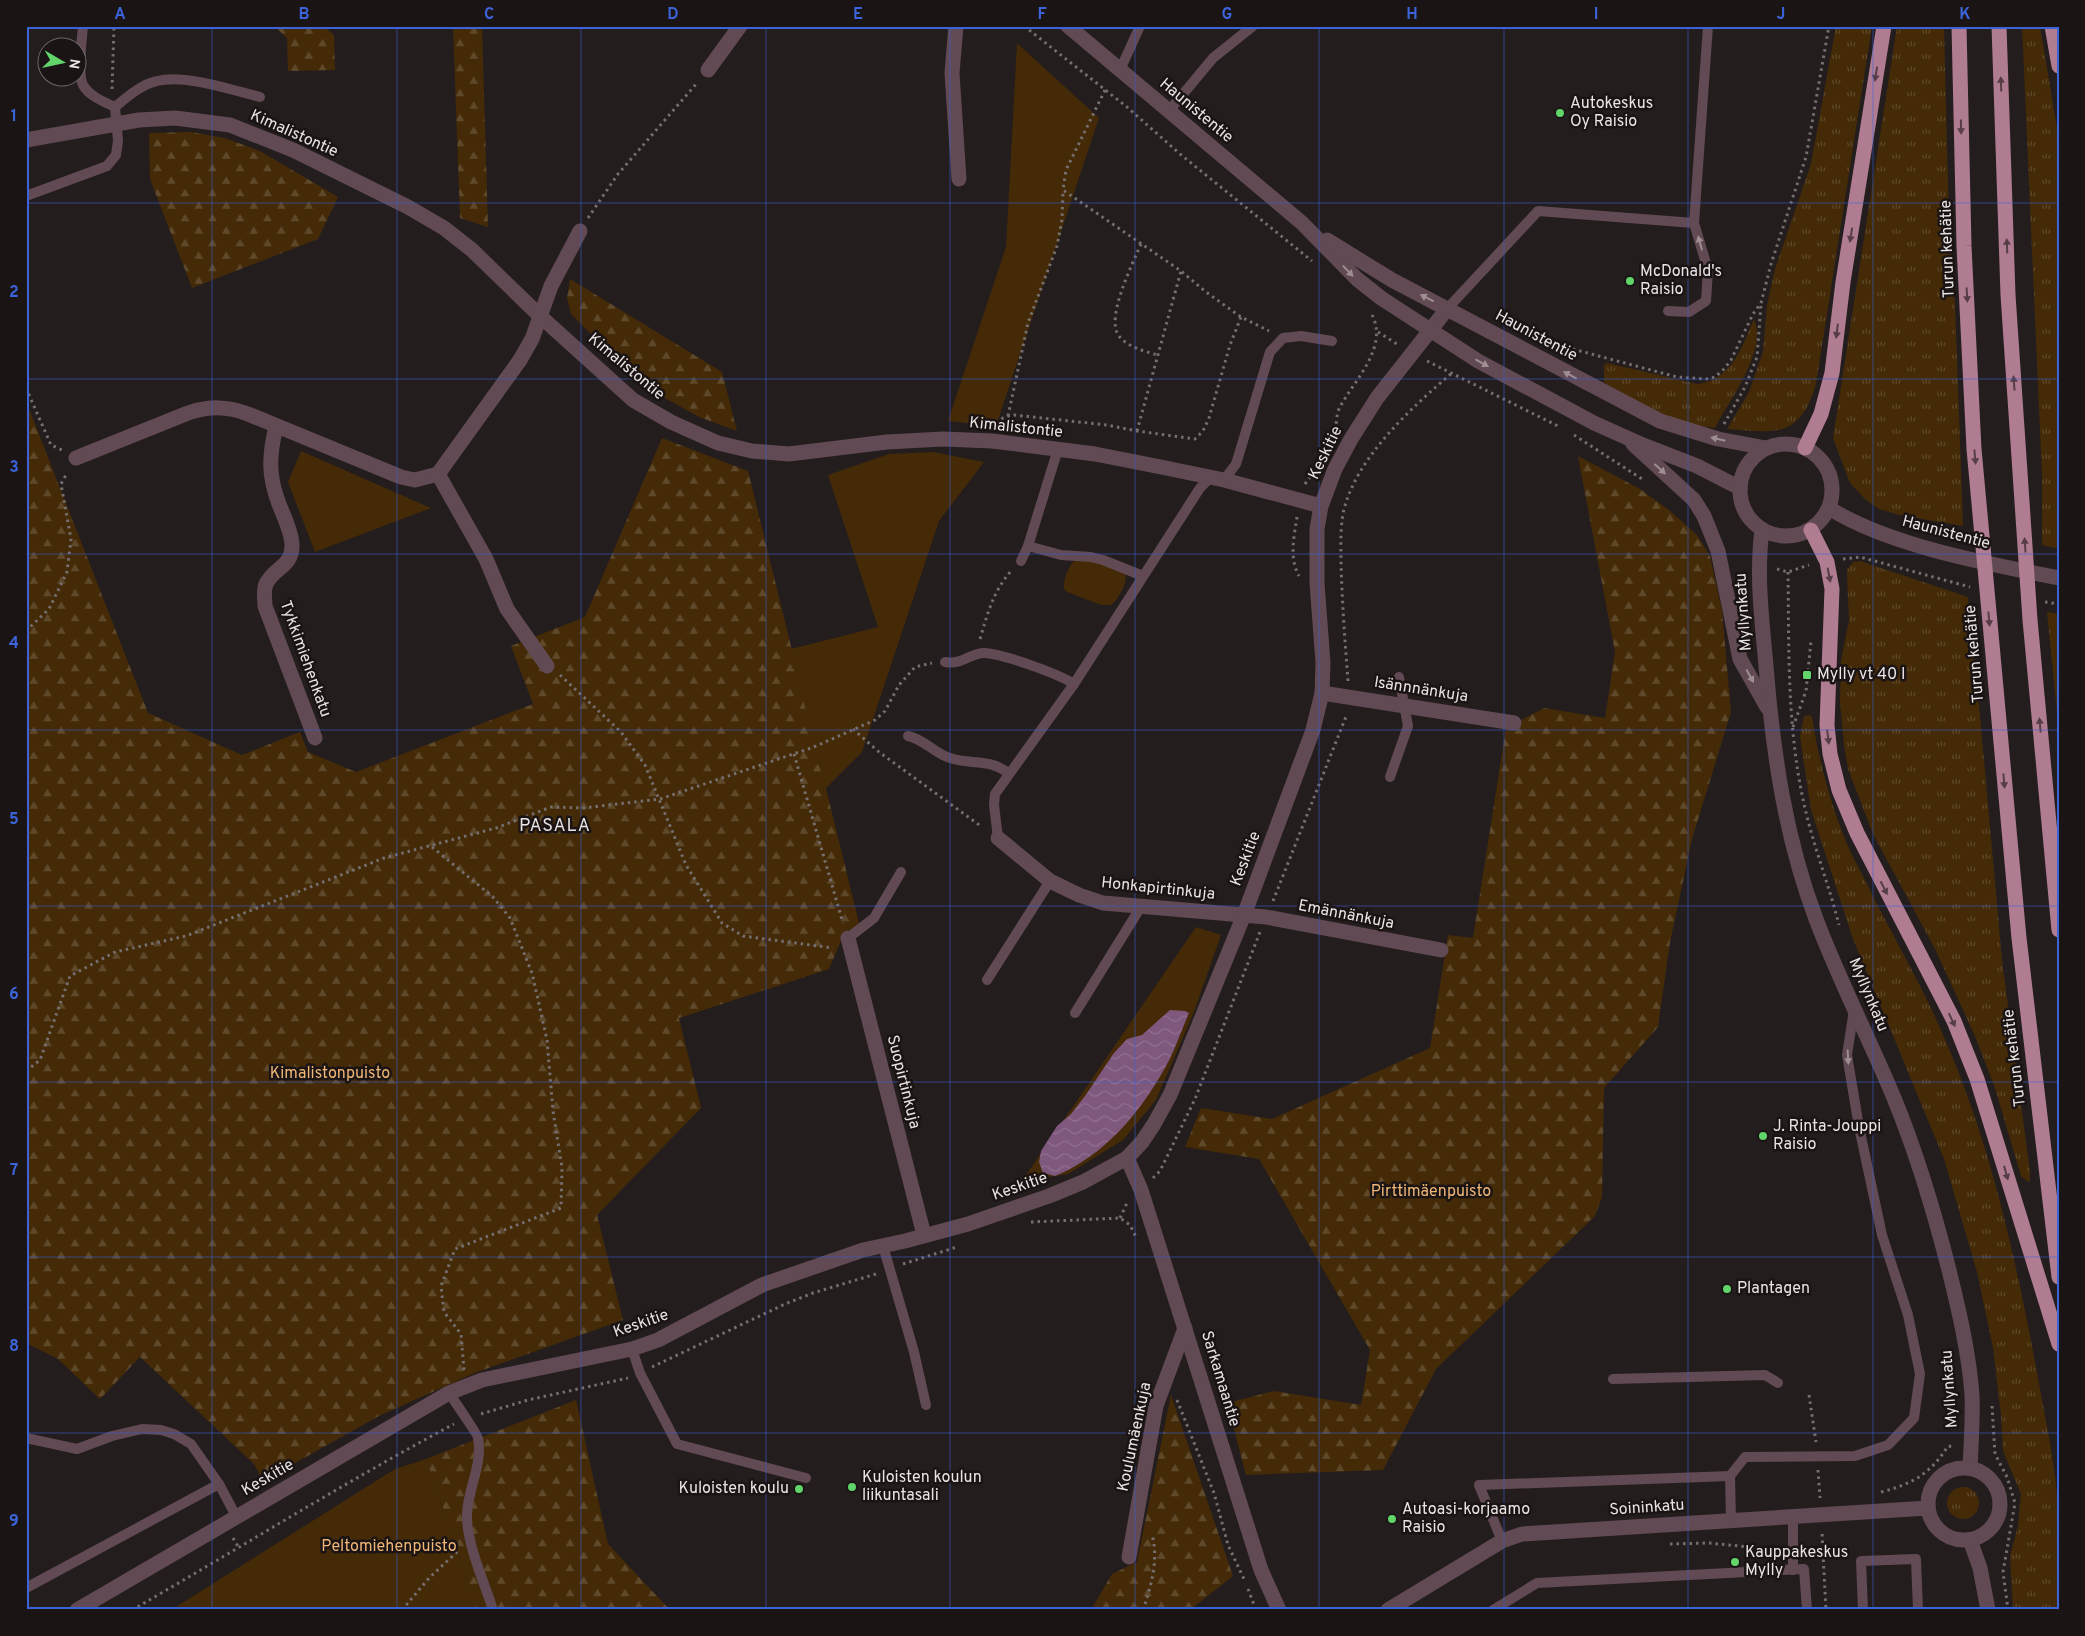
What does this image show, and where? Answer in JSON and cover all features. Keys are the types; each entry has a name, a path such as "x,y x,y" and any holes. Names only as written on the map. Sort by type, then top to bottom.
{"highway":[{"path":"1805,448 1821,414 1832,373 1843,282 1884,26"},
{"name":"Turun kehätie","path":"1959,26 1964,246 1974,449 2019,938 2059,1277"},
{"path":"1999,26 2008,295 2030,620 2059,930"},
{"path":"2052,26 2059,66"},
{"path":"1811,530 1827,562 1832,590 1826,725 1830,754 1839,790 1861,841 1954,1021 1977,1079 2059,1344"}],"street":[{"path":"708,70 740,26"},
{"path":"956,26 952,73 959,179"},
{"name":"Haunistentie","path":"1068,26 1302,223 1356,279 1381,298 1478,361 1594,423 1696,466 1740,488"},
{"name":"Kimalistontie","path":"26,140 117,123 159,118 203,120 230,125 293,150 408,207 444,228 472,250 540,316 633,400 671,422 718,443 752,451 788,454 943,439 992,441 1095,454 1217,478 1321,506"},
{"name":"Haunistentie","path":"1302,223 1364,264 1565,373 1660,421 1718,439 1766,448"},
{"path":"76,458 202,409 232,408 401,477 415,480 438,474 520,360 532,339 551,286 580,231"},
{"name":"Keskitie","path":"77,1610 449,1393 482,1380 632,1348 658,1340 762,1285 862,1250 968,1224 1049,1196 1083,1182 1127,1158 1142,1142 1170,1095 1244,915 1313,730 1322,693 1323,663 1317,583 1317,529 1321,506 1335,469 1351,439 1377,398 1447,308"},
{"name":"Tykkimiehenkatu","path":"276,426 271,447 270,471 277,498 290,532 292,544 291,556 266,584 265,606 316,738"},
{"path":"1624,437 1694,500 1704,516 1718,551 1740,659 1770,712"},
{"path":"1785,443 1805,448 1812,451 1824,462 1831,476 1833,493 1829,508 1822,520 1811,530 1797,536 1783,537 1762,530 1748,517 1742,506 1741,477 1748,463 1766,448 1785,443"},
{"path":"438,474 486,559 506,609 547,666"},
{"name":"Haunistentie","path":"1829,508 1846,519 1894,538 1949,553 2059,578"},
{"name":"Myllynkatu","path":"1762,530 1758,562 1759,586 1770,712 1783,808 1796,858 1816,918 1913,1147 1930,1196 1964,1337 1972,1395 1970,1468"},
{"name":"Isännnänkuja","path":"1322,693 1514,723"},
{"name":"Honkapirtinkuja","path":"998,838 1050,882 1103,903 1244,915"},
{"name":"Emännänkuja","path":"1244,915 1441,950"},
{"name":"Suopirtinkuja","path":"849,943 924,1235"},
{"name":"Sarkamaantie","path":"1127,1158 1141,1190 1186,1328 1261,1570 1279,1610"},
{"name":"Koulumäenkuja","path":"1128,1557 1156,1406 1186,1328"},
{"path":"1970,1468 1981,1472 1991,1480 1998,1490 2000,1512 1989,1530 1981,1536 1970,1540 1959,1540 1947,1536 1934,1524 1928,1508 1928,1497 1932,1486 1948,1471 1970,1468"},
{"name":"Soininkatu","path":"1388,1610 1502,1541 1522,1534 1928,1508"},
{"path":"1970,1540 1980,1568 1988,1610"}],"lane":[{"path":"83,26 81,68 83,85 96,98 115,107"},
{"path":"1120,70 1140,26"},
{"path":"1169,111 1213,58 1253,26"},
{"path":"1668,311 1689,312 1706,301 1708,270 1694,222 1708,26"},
{"path":"115,107 130,94 157,81 178,80 218,86 260,98"},
{"path":"26,196 107,166 116,155 118,141 115,107"},
{"path":"1447,308 1538,211 1694,222"},
{"path":"998,838 994,804 995,794 1074,684 1200,488 1236,464 1270,352 1283,338 1301,336 1332,341"},
{"path":"1021,561 1028,546 1058,449"},
{"path":"1028,546 1061,555 1091,557 1103,560 1143,576"},
{"path":"945,662 960,662 981,653 1004,657 1061,677 1074,684"},
{"path":"1390,777 1408,726 1400,676"},
{"path":"908,736 920,740 948,758 986,762 1009,774"},
{"path":"849,943 874,918 901,872"},
{"path":"987,980 1050,882"},
{"path":"1075,1013 1142,905"},
{"path":"1731,1520 1730,1476 1745,1457 1856,1456 1888,1445 1914,1418 1920,1374 1908,1315 1882,1235 1859,1127 1847,1055 1854,1009"},
{"path":"883,1246 914,1352 926,1405"},
{"path":"632,1348 640,1373 677,1444 806,1478"},
{"path":"1613,1379 1765,1375 1778,1383"},
{"path":"449,1393 464,1418 478,1436 478,1465 467,1513 470,1539 493,1610"},
{"path":"26,1438 77,1449 112,1436 142,1429 161,1430 174,1434 190,1444 219,1484 236,1516"},
{"path":"1502,1541 1479,1485 1730,1476"},
{"path":"26,1588 219,1484"},
{"path":"1793,1516 1793,1570"},
{"path":"1863,1610 1861,1561 1916,1559 1918,1610"},
{"path":"1492,1610 1537,1583 1793,1570 1804,1570 1807,1610"}],"path":[{"path":"114,26 111,84 115,107"},
{"path":"1024,26 1319,266"},
{"path":"580,231 618,174 708,70"},
{"path":"1008,416 1028,323 1057,246 1062,220 1063,181 1068,165 1105,90"},
{"path":"1063,190 1181,271 1241,317 1283,338"},
{"path":"1141,244 1118,301 1115,324 1118,335 1125,342 1157,355"},
{"path":"1136,431 1181,271"},
{"path":"1722,428 1745,387 1755,364 1760,344 1762,303"},
{"path":"1334,434 1338,409 1368,362 1374,348 1378,332 1376,323 1366,307"},
{"path":"992,441 996,424 1008,416 1014,415 1107,425 1195,439 1203,431 1241,317"},
{"path":"1452,373 1563,428"},
{"path":"26,388 52,445 76,458 61,484 72,539 67,572 50,608 26,631"},
{"path":"1572,433 1644,480"},
{"path":"1303,488 1318,466"},
{"path":"1842,559 1860,557 1895,566"},
{"path":"981,653 978,649 978,643 993,596 999,584 1021,561"},
{"path":"1788,572 1808,565 1811,573"},
{"path":"1792,729 1806,691 1812,637"},
{"path":"26,1071 40,1060 70,976 116,952 186,936 384,858 420,848 431,847 496,828 551,807 584,808 660,799 794,754 875,720 884,711 899,685 916,667 925,663 945,662"},
{"path":"547,666 558,673 621,732 645,765 686,865 722,923 743,936 849,943 794,754"},
{"path":"853,729 879,752 998,838"},
{"path":"431,847 493,897 510,918 532,973 547,1040 553,1112 562,1168 561,1208 455,1248 441,1286 444,1312 461,1334 466,1386"},
{"path":"1030,1222 1120,1218 1130,1225 1137,1240"},
{"path":"132,1610 387,1459 464,1418 528,1400 622,1380 785,1304 958,1247"},
{"path":"1167,1374 1214,1493 1228,1545 1256,1610"},
{"path":"402,1610 429,1578 470,1539"},
{"path":"1823,1553 1826,1610"}],"green space":[{"path":"274,26 323,26 334,35 335,70 288,71 287,38"},
{"path":"453,26 482,26 488,227 460,218"},
{"path":"1836,26 1872,26 1816,384 1810,402 1794,423 1773,431 1727,429 1749,392 1763,352 1767,305 1775,269 1811,164"},
{"path":"1897,26 1944,26 1949,225 1955,305 1963,526 1899,515 1879,509 1866,500 1850,483 1833,438"},
{"path":"2022,26 2040,26 2059,140 2059,549 2042,545 2042,476"},
{"path":"1017,43 1099,118 996,426 948,421 1006,247"},
{"path":"191,132 225,138 260,151 338,197 318,239 192,288 150,179 149,133"},
{"path":"570,279 722,372 737,431 699,417 654,392 608,351 571,314 567,298"},
{"path":"1754,319 1757,331 1752,360 1715,428 1691,425 1662,415 1607,387 1604,381 1604,365 1607,363 1697,384 1709,381 1719,376 1734,360"},
{"name":"Kimalistonpuisto","path":"26,401 148,713 242,755 300,732 308,752 356,772 533,704 511,646 585,617 662,438 748,471 860,927 845,931 829,969 679,1018 701,1108 597,1215 623,1320 477,1372 379,1416 263,1481 254,1464 140,1357 100,1399 58,1359 26,1343"},
{"path":"301,451 431,508 315,552 288,482"},
{"path":"933,452 984,462 939,521 862,752 825,789 791,649 878,627 828,475 889,454"},
{"name":"Pirttimäenpuisto","path":"1578,456 1640,489 1669,510 1697,535 1710,556 1722,611 1731,712 1692,839 1670,942 1658,1027 1604,1088 1602,1197 1595,1216 1436,1369 1383,1470 1246,1475 1227,1403 1274,1391 1361,1405 1370,1350 1259,1159 1185,1147 1201,1108 1272,1119 1430,1048 1448,935 1473,938 1506,728 1544,708 1605,718 1615,652"},
{"path":"1074,561 1095,561 1125,573 1126,577 1120,595 1111,605 1101,605 1067,592 1064,589 1066,574"},
{"path":"1860,561 1968,597 2002,960 2030,1172 2030,1181 2028,1182 2021,1176 1995,1088 1975,1036 1935,949 1873,834 1848,769 1840,702 1841,661 1849,620 1847,570 1853,562"},
{"path":"2047,612 2059,614 2059,733"},
{"path":"1809,715 1812,717 1826,782 1841,829 1944,1037 1975,1117 1988,1158 2010,1241 2047,1424 2058,1501 2059,1610 2013,1610 2010,1556 2018,1526 2021,1494 2003,1451 1993,1348 1977,1272 1944,1159 1853,939 1811,810 1800,736 1804,716"},
{"path":"1196,927 1221,935 1194,1012 1156,1100 1123,1140 1068,1174 1022,1181"},
{"path":"1171,1395 1233,1576 1190,1610 1091,1610 1112,1574 1137,1562"},
{"path":"576,1400 608,1544 670,1610 477,1610 426,1459"},
{"name":"Peltomiehenpuisto","path":"426,1459 477,1610 171,1610 395,1469"},
{"path":"1963,1487 1974,1492 1979,1503 1974,1514 1963,1519 1952,1514 1947,1503 1952,1492"}],"water":[{"path":"1170,1010 1189,1013 1166,1066 1133,1116 1120,1131 1090,1157 1055,1176 1043,1173 1039,1162 1041,1151 1057,1126 1071,1114 1114,1053 1127,1039 1142,1035"}],"place":[{"name":"Autokeskus Oy Raisio","path":"1560,113"},
{"name":"McDonald's Raisio","path":"1630,281"},
{"name":"Mylly vt 40 I","path":"1807,675"},
{"name":"J. Rinta-Jouppi Raisio","path":"1763,1136"},
{"name":"Plantagen","path":"1727,1289"},
{"name":"Kuloisten koulun liikuntasali","path":"852,1487"},
{"name":"Kuloisten koulu","path":"799,1489"},
{"name":"Autoasi-korjaamo Raisio","path":"1392,1519"},
{"name":"Kauppakeskus Mylly","path":"1735,1562"}],"district":[{"name":"PASALA","path":"555,826"}]}
